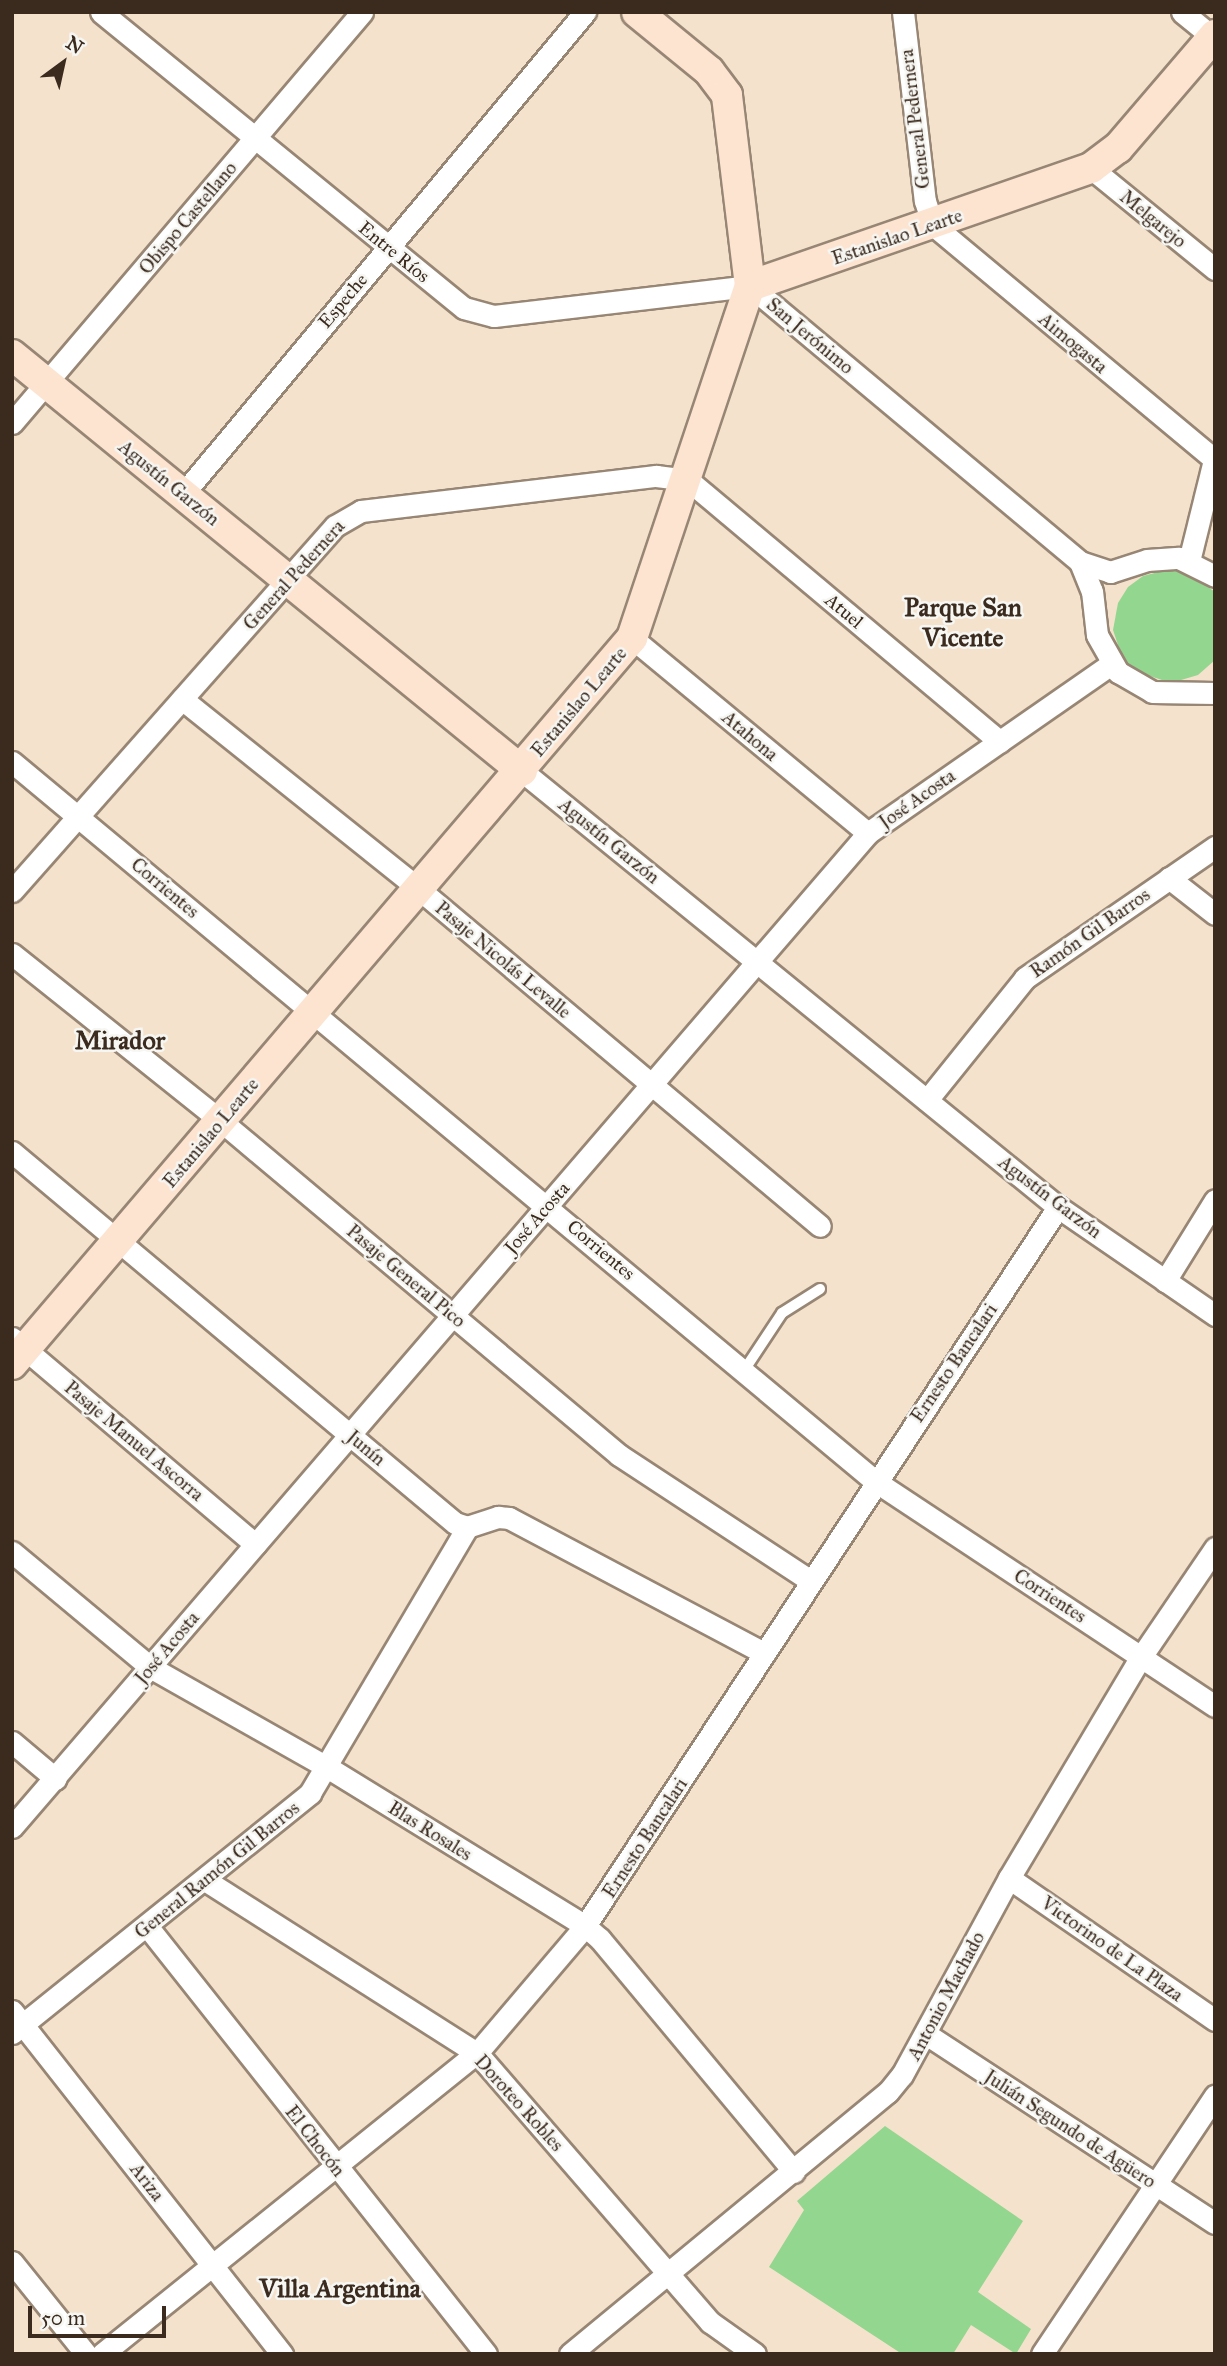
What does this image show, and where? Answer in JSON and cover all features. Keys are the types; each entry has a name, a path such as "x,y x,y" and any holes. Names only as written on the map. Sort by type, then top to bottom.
{"main road":[{"name":"San Jerónimo","path":"637,12 709,71 727,95 750,286"},
{"name":"Estanislao Learte","path":"17,1351 120,1240 522,771 632,638 688,480 750,286 933,225 1091,168 1118,148 1214,37"},
{"name":"Agustín Garzón","path":"12,355 522,771"}],"street":[{"name":"Entre Ríos","path":"101,12 388,248 479,316 750,286"},
{"name":"Obispo Castellano","path":"12,423 362,12"},
{"name":"Espeche","path":"183,494 585,12"},
{"name":"General Pedernera","path":"903,12 925,201 933,225"},
{"path":"1182,12 1214,37"},
{"name":"Melgarejo","path":"1091,168 1215,270"},
{"name":"Aimogasta","path":"933,225 1214,457"},
{"name":"San Jerónimo","path":"750,286 1080,562"},
{"path":"1189,561 1214,457"},
{"name":"General Pedernera","path":"12,891 335,526 360,511 656,475 688,480"},
{"name":"Atuel","path":"688,480 1000,742"},
{"path":"1080,562 1110,572 1168,557 1189,561 1215,576"},
{"path":"1080,562 1092,591 1094,621 1111,664 1142,689 1215,693"},
{"path":"1094,621 1110,585 1138,564"},
{"name":"Atahona","path":"632,638 868,833"},
{"name":"José Acosta","path":"12,1827 56,1779 349,1434 759,964 868,833 1111,664"},
{"path":"1193,693 1215,677"},
{"name":"Pasaje Nicolás Levalle","path":"182,699 420,890 820,1226"},
{"name":"Corrientes","path":"12,762 548,1205 875,1481 1215,1706"},
{"name":"Agustín Garzón","path":"522,771 1058,1207 1215,1315"},
{"name":"Ramón Gil Barros","path":"927,1100 1025,978 1215,847"},
{"path":"1169,878 1215,914"},
{"name":"Pasaje General Pico","path":"12,954 221,1121 619,1454 811,1581"},
{"name":"Junín","path":"12,1152 445,1515 467,1527"},
{"path":"1165,1281 1215,1200"},
{"name":"Ernesto Bancalari","path":"102,2354 477,2053 584,1926 1058,1207"},
{"name":"Pasaje Manuel Ascorra","path":"17,1351 256,1544"},
{"path":"467,1527 498,1517 509,1518 764,1653"},
{"name":"General Ramón Gil Barros","path":"16,2023 147,1926 297,1807 327,1767 467,1527"},
{"name":"Antonio Machado","path":"570,2354 888,2092 926,2034 1009,1878 1142,1657 1215,1548"},
{"name":"Blas Rosales","path":"12,1552 150,1667 327,1767 584,1926 600,1939 794,2172"},
{"path":"12,1742 56,1779"},
{"name":"Victorino de La Plaza","path":"1009,1878 1215,2020"},
{"name":"Doroteo Robles","path":"205,1880 477,2053 667,2276 710,2322 755,2354"},
{"name":"El Chocón","path":"147,1926 334,2167 486,2354"},
{"name":"Ariza","path":"16,2023 282,2354"},
{"name":"Julián Segundo de Agüero","path":"926,2034 1215,2223"},
{"path":"1045,2353 1215,2096"},
{"path":"12,2262 86,2354"}],"lane":[{"path":"743,1372 782,1313 820,1289"}],"green space":[{"path":"1170,569 1188,572 1215,592 1215,660 1198,675 1171,683 1135,671 1122,657 1113,630 1118,603 1128,587 1143,576"},
{"path":"885,2126 1023,2221 978,2292 1031,2329 1016,2354 971,2325 953,2354 902,2354 769,2267 804,2210 797,2201"}],"district":[{"name":"Parque San Vicente","path":"963,623"},
{"name":"Mirador","path":"120,1041"},
{"name":"Villa Argentina","path":"340,2289"}]}
